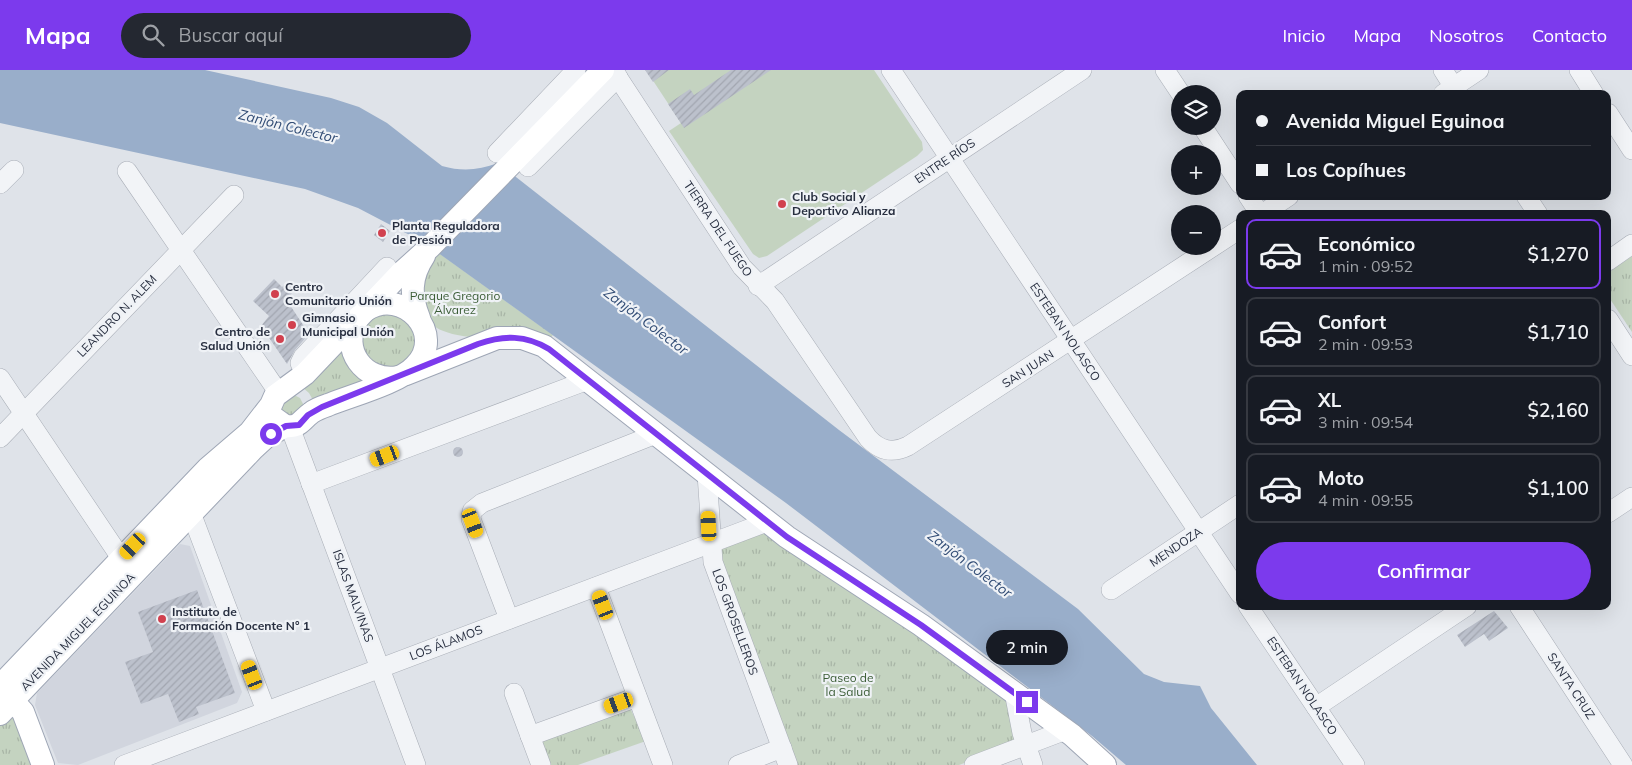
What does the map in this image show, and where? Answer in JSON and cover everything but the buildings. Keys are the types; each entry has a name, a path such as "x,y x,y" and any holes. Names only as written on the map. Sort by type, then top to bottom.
{"main road":[{"path":"430,247 501,161 611,72"},
{"name":"AVENIDA MIGUEL EGUINOA","path":"187,504 218,458 246,436 279,395 305,374 400,274 430,247"},
{"name":"AVENIDA MIGUEL EGUINOA","path":"3,697 187,504 262,441 322,407 404,375 418,363 424,354 426,338 413,301 412,280 430,247"},
{"name":"AVENIDA MIGUEL EGUINOA","path":"404,375 385,378 374,375 357,361 351,346 351,335 363,313 378,304 393,303 408,308 420,320"},
{"path":"420,320 431,333 447,342 458,345 478,344"},
{"path":"404,375 478,344 503,337 528,339 549,349 767,522 805,550 921,625 1066,730 1105,765"},
{"path":"296,389 304,394 308,402 294,423 274,418 279,395 296,389"},
{"path":"3,697 23,712 43,765"}],"street":[{"path":"501,161 576,70"},
{"name":"ESTEBAN NOLASCO","path":"891,70 1236,588"},
{"name":"ENTRE RÍOS","path":"758,286 1082,70"},
{"path":"1165,70 1174,85"},
{"path":"1443,70 1452,90"},
{"path":"1453,90 1479,70"},
{"path":"1579,70 1592,90"},
{"path":"528,167 611,72"},
{"name":"TIERRA DEL FUEGO","path":"611,72 742,267 758,286 775,301 864,433 872,442 887,450"},
{"path":"1611,118 1632,150"},
{"path":"1208,135 1236,178"},
{"path":"0,184 14,170"},
{"path":"127,171 279,395"},
{"name":"LEANDRO N. ALEM","path":"0,438 234,195"},
{"path":"1267,210 1283,200"},
{"name":"SAN JUAN","path":"887,450 898,450 908,446 1071,341 1236,231"},
{"path":"1611,258 1632,244"},
{"path":"305,374 300,364 301,359 387,266"},
{"path":"1611,324 1632,356"},
{"path":"0,378 126,568"},
{"path":"312,484 588,380"},
{"name":"ISLAS MALVINAS","path":"294,423 312,484 416,765"},
{"path":"509,620 472,519 472,510 482,503 656,434"},
{"name":"LOS GROSELLEROS","path":"707,474 710,544 716,571 785,757"},
{"path":"1611,511 1632,497"},
{"path":"187,504 266,711"},
{"name":"MENDOZA","path":"1111,590 1236,507"},
{"name":"LOS ÁLAMOS","path":"124,765 165,758 266,711 767,522"},
{"path":"596,587 663,765"},
{"name":"ESTEBAN NOLASCO","path":"1251,610 1355,765"},
{"path":"1316,707 1461,610"},
{"name":"SANTA CRUZ","path":"1522,610 1623,765"},
{"path":"514,692 541,765"},
{"path":"1014,692 1026,745 1033,765"},
{"path":"530,736 637,697"},
{"path":"974,765 1066,730"},
{"path":"738,765 785,757"}],"shaded area":[{"name":"Instituto de Formación Docente N° 1","path":"180,544 190,546 242,692 237,703 78,765 58,763 35,705 37,693"}],"green space":[{"name":"Club Social y Deportivo Alianza","path":"646,70 874,70 922,142 923,150 917,156 767,256 759,258 753,254 669,131 681,123"},
{"name":"Parque Gregorio Álvarez","path":"436,251 553,335 549,340 486,339 453,334 431,323 419,294"},
{"path":"1632,256 1632,332 1611,300 1611,271"},
{"name":"Parque Gregorio Álvarez","path":"368,315 409,315 418,354 385,372 357,346"},
{"path":"344,343 372,381 314,402 309,393 302,387"},
{"path":"292,394 300,398 304,406 286,421 278,403"},
{"name":"Paseo de la Salud","path":"763,532 1000,691 1006,698 1017,737 1009,746 959,765 793,765 718,555 723,545"},
{"path":"630,708 646,741 578,765 546,765 540,748 542,739"},
{"path":"12,713 37,765 0,765 0,720"}],"water":[{"name":"Zanjón Colector","path":"0,70 205,70 331,98 359,107 387,123 442,166 471,169 498,163 839,430 1078,609 1144,674 1164,682 1200,686 1211,708 1257,765 1126,765 1092,736 786,503 423,242 358,208 305,189 0,123"}],"place":[{"name":"Club Social y Deportivo Alianza","path":"782,204"},
{"name":"Planta Reguladora de Presión","path":"382,233"},
{"name":"Centro Comunitario Unión","path":"275,294"},
{"name":"Gimnasio Municipal Unión","path":"292,325"},
{"name":"Centro de Salud Unión","path":"280,339"},
{"name":"Instituto de Formación Docente N° 1","path":"162,619"}],"route":[{"path":"271,434 286,426 295,427 299,425 317,409 460,353 478,344 503,337 528,339 549,349 787,537 921,625 1027,702"}]}
